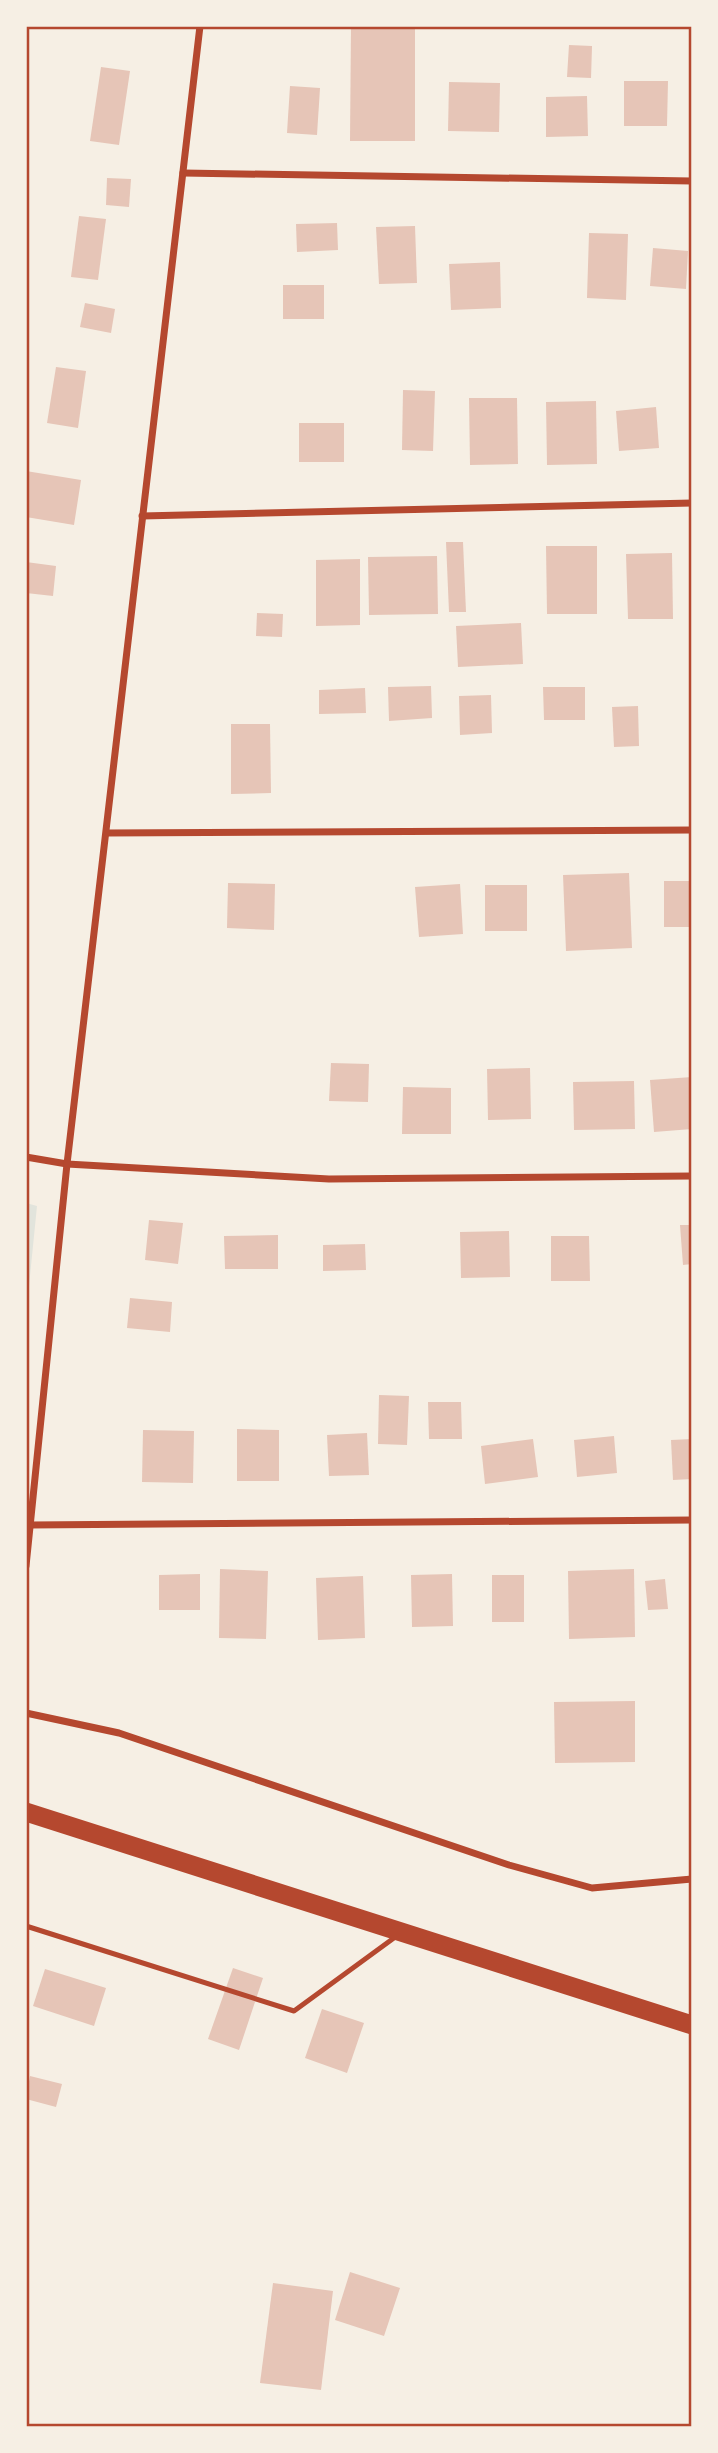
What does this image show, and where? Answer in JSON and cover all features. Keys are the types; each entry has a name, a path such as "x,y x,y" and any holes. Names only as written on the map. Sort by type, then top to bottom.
{"highway":[{"path":"26,1812 692,2025"}],"street":[{"path":"26,1566 67,1164 200,26"},
{"path":"183,173 692,181"},
{"path":"142,516 692,503"},
{"path":"107,833 692,831"},
{"path":"26,1157 67,1164 328,1179 692,1176"},
{"path":"30,1525 692,1520"},
{"path":"26,1713 119,1733 509,1865 592,1888 692,1880"}],"lane":[{"path":"26,1926 294,2011 401,1933"}],"shaded area":[{"path":"26,1203 37,1206 26,1316"}],"building":[{"path":"351,26 415,26 415,141 350,141"},
{"path":"569,45 592,46 591,78 567,77"},
{"path":"101,67 130,71 119,145 90,141"},
{"path":"624,81 668,81 667,126 624,126"},
{"path":"449,82 500,83 499,132 448,131"},
{"path":"290,86 320,88 317,135 287,133"},
{"path":"587,96 588,136 546,137 546,97"},
{"path":"107,178 131,179 129,207 106,205"},
{"path":"79,216 106,219 98,280 71,277"},
{"path":"337,223 338,250 297,252 296,224"},
{"path":"415,226 417,283 379,284 376,227"},
{"path":"589,233 628,234 626,300 587,298"},
{"path":"653,248 688,251 686,289 650,286"},
{"path":"500,262 501,308 451,310 449,264"},
{"path":"283,285 324,285 324,319 283,319"},
{"path":"85,303 115,309 111,333 80,327"},
{"path":"56,367 86,371 78,428 47,423"},
{"path":"403,390 435,391 433,451 402,450"},
{"path":"469,398 517,398 518,464 470,465"},
{"path":"596,401 597,464 547,465 546,402"},
{"path":"656,407 659,448 619,451 616,411"},
{"path":"299,423 344,423 344,462 299,462"},
{"path":"26,471 81,480 74,525 26,517"},
{"path":"446,542 463,542 466,612 449,612"},
{"path":"546,546 597,546 597,614 547,614"},
{"path":"672,553 673,619 628,619 626,554"},
{"path":"437,556 438,614 369,615 368,557"},
{"path":"360,559 360,625 316,626 316,560"},
{"path":"26,562 56,566 53,596 26,593"},
{"path":"257,613 283,614 282,637 256,636"},
{"path":"521,623 523,664 458,667 456,626"},
{"path":"431,686 432,718 389,721 388,687"},
{"path":"543,687 585,687 585,720 544,720"},
{"path":"365,688 366,713 319,714 319,690"},
{"path":"491,695 492,733 460,735 459,696"},
{"path":"638,706 639,746 614,747 612,707"},
{"path":"231,724 270,724 271,793 231,794"},
{"path":"629,873 632,948 566,951 563,875"},
{"path":"664,881 692,881 692,927 664,927"},
{"path":"228,883 275,884 274,930 227,928"},
{"path":"460,884 463,934 419,937 415,887"},
{"path":"485,885 527,885 527,931 485,931"},
{"path":"331,1063 369,1064 368,1102 329,1101"},
{"path":"530,1068 531,1119 488,1120 487,1069"},
{"path":"692,1077 692,1129 654,1132 650,1080"},
{"path":"634,1081 635,1129 574,1130 573,1082"},
{"path":"403,1087 451,1088 451,1134 402,1134"},
{"path":"149,1220 183,1223 178,1264 145,1260"},
{"path":"680,1225 692,1225 692,1264 683,1265"},
{"path":"509,1231 510,1277 461,1278 460,1232"},
{"path":"278,1235 278,1269 225,1269 224,1236"},
{"path":"551,1236 589,1236 590,1281 551,1281"},
{"path":"365,1244 366,1270 323,1271 323,1245"},
{"path":"130,1298 172,1302 170,1332 127,1328"},
{"path":"379,1395 409,1396 407,1445 378,1444"},
{"path":"428,1402 461,1402 462,1439 429,1439"},
{"path":"237,1429 279,1430 279,1481 237,1481"},
{"path":"143,1430 194,1431 193,1483 142,1482"},
{"path":"367,1433 369,1475 329,1476 327,1435"},
{"path":"614,1436 617,1473 577,1477 574,1440"},
{"path":"533,1439 538,1477 485,1484 481,1446"},
{"path":"692,1439 692,1479 673,1480 671,1440"},
{"path":"220,1569 268,1571 266,1639 219,1638"},
{"path":"634,1569 635,1637 569,1639 568,1571"},
{"path":"200,1574 200,1610 159,1610 159,1575"},
{"path":"452,1574 453,1626 412,1627 411,1575"},
{"path":"492,1575 524,1575 524,1622 492,1622"},
{"path":"363,1576 365,1638 318,1640 316,1578"},
{"path":"665,1579 668,1609 648,1610 645,1581"},
{"path":"635,1701 635,1762 555,1763 554,1702"},
{"path":"233,1968 263,1978 239,2050 208,2039"},
{"path":"45,1969 106,1988 94,2026 33,2006"},
{"path":"322,2009 364,2023 347,2073 305,2058"},
{"path":"30,2076 62,2084 56,2107 26,2099"},
{"path":"350,2272 400,2288 384,2336 335,2320"},
{"path":"273,2283 333,2291 321,2390 260,2383"}]}
